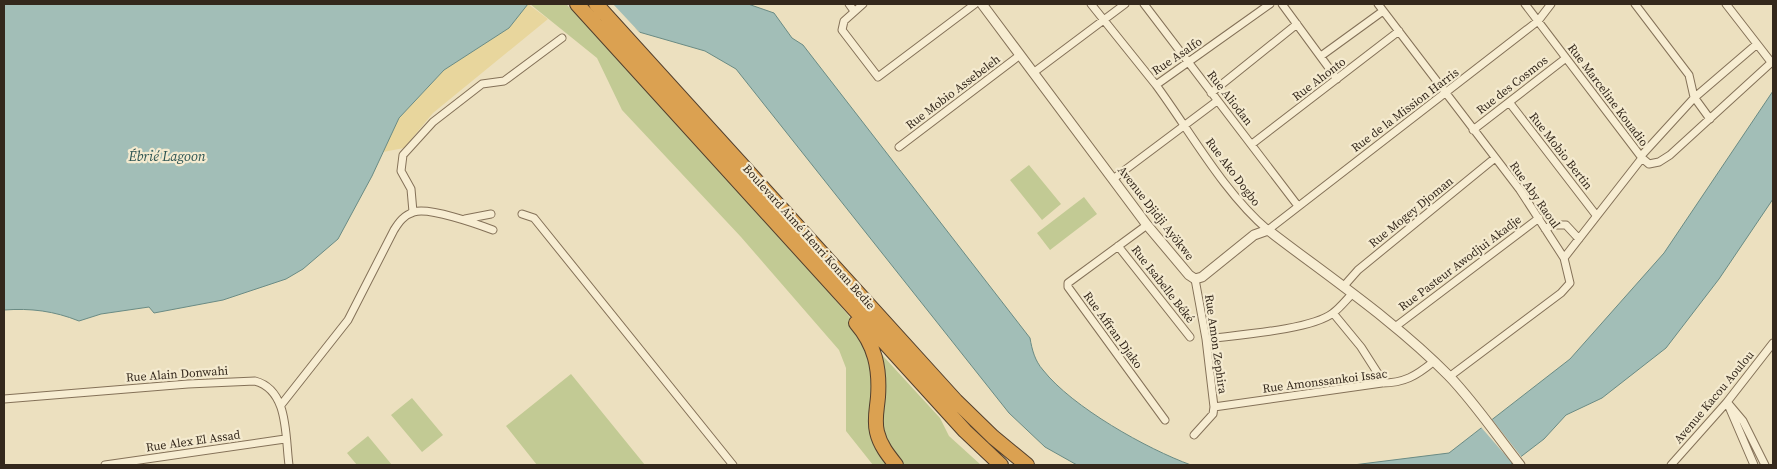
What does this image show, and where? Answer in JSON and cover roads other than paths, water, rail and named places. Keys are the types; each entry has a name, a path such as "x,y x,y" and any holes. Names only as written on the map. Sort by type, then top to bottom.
{"highway":[{"name":"Boulevard Aimé Henri Konan Bedie","path":"576,4 965,431 1001,465"},
{"name":"Boulevard Aimé Henri Konan Bedie","path":"596,4 956,401 992,437 1027,465"},
{"path":"807,256 872,347 879,372 875,420 877,430 886,452 896,465"}],"street":[{"path":"849,4 854,11"},
{"path":"863,4 844,20 842,30 878,77 975,4"},
{"name":"Avenue Djidji Ayökwe","path":"982,4 1112,179 1189,275 1195,279 1202,277 1254,235 1268,230"},
{"name":"Rue Asalfo","path":"1091,4 1156,85 1270,4"},
{"path":"1033,73 1124,4"},
{"name":"Rue Aliodan","path":"1144,4 1298,206"},
{"path":"1282,4 1337,79"},
{"name":"Rue Aby Raoul","path":"1378,4 1539,218 1564,258 1570,283 1561,293 1449,377"},
{"name":"Rue Marceline Kouadio","path":"1525,4 1649,164 1659,162 1670,155 1772,62"},
{"name":"Rue de la Mission Harris","path":"1268,230 1538,21 1551,4"},
{"path":"1635,4 1689,74 1694,98 1710,119"},
{"path":"1726,4 1772,62"},
{"path":"1321,56 1383,10"},
{"path":"1210,93 1297,24"},
{"name":"Rue Ahonto","path":"1252,144 1399,31"},
{"path":"413,212 411,189 401,171 403,155 433,122 482,84 504,81 562,38"},
{"path":"1564,258 1642,157 1694,98 1757,44"},
{"name":"Rue Mobio Assebeleh","path":"899,147 1020,55"},
{"name":"Rue des Cosmos","path":"1473,130 1566,58"},
{"name":"Rue Ako Dogbo","path":"1156,85 1185,124 1207,160 1256,220 1268,230"},
{"path":"1112,179 1217,101"},
{"name":"Rue Mobio Bertin","path":"1509,102 1596,215"},
{"name":"Rue Mogey Djoman","path":"1343,287 1358,270 1495,158"},
{"path":"280,405 348,320 394,230 403,217 420,211 464,219 493,230"},
{"path":"464,219 491,214"},
{"path":"522,214 534,218 733,465"},
{"name":"Rue Pasteur Awodjui Akadje","path":"1394,327 1539,218"},
{"name":"Rue Affran Djako","path":"1147,224 1068,283 1068,287 1165,420"},
{"path":"1545,229 1553,225 1566,224 1579,238"},
{"path":"1268,230 1394,327 1433,362 1449,377 1520,465"},
{"name":"Rue Isabelle Béké","path":"1118,246 1190,337"},
{"name":"Rue Amon Zephira","path":"1194,435 1213,414 1214,407 1206,339 1195,279"},
{"path":"1206,339 1302,324 1333,314 1352,294"},
{"path":"1333,314 1361,347 1384,383"},
{"name":"Avenue Kacou Aoulou","path":"1671,465 1727,402 1773,343"},
{"name":"Rue Amonssankoi Issac","path":"1214,407 1384,383 1400,383 1416,376 1433,362"},
{"name":"Rue Alain Donwahi","path":"4,400 188,384 255,381 265,384 275,392 280,405 289,465"},
{"path":"1727,402 1754,465"},
{"path":"1727,402 1743,421 1765,465"},
{"name":"Rue Alex El Assad","path":"105,465 285,439"}],"water":[{"name":"Ébrié Lagoon","path":"4,4 528,4 509,28 444,70 399,118 372,176 338,239 303,269 286,279 223,300 154,313 149,307 101,314 79,321 42,311 24,309 4,310"},
{"path":"565,4 748,4 774,13 792,38 803,45 1030,338 1033,351 1043,370 1072,398 1111,425 1153,449 1191,465 1077,465 1045,447 1009,413 736,69 705,51 639,32 636,29"},
{"path":"1773,91 1773,199 1719,279 1666,348 1602,398 1566,415 1544,439 1510,465 1353,465 1449,453 1570,359 1664,253"}]}
